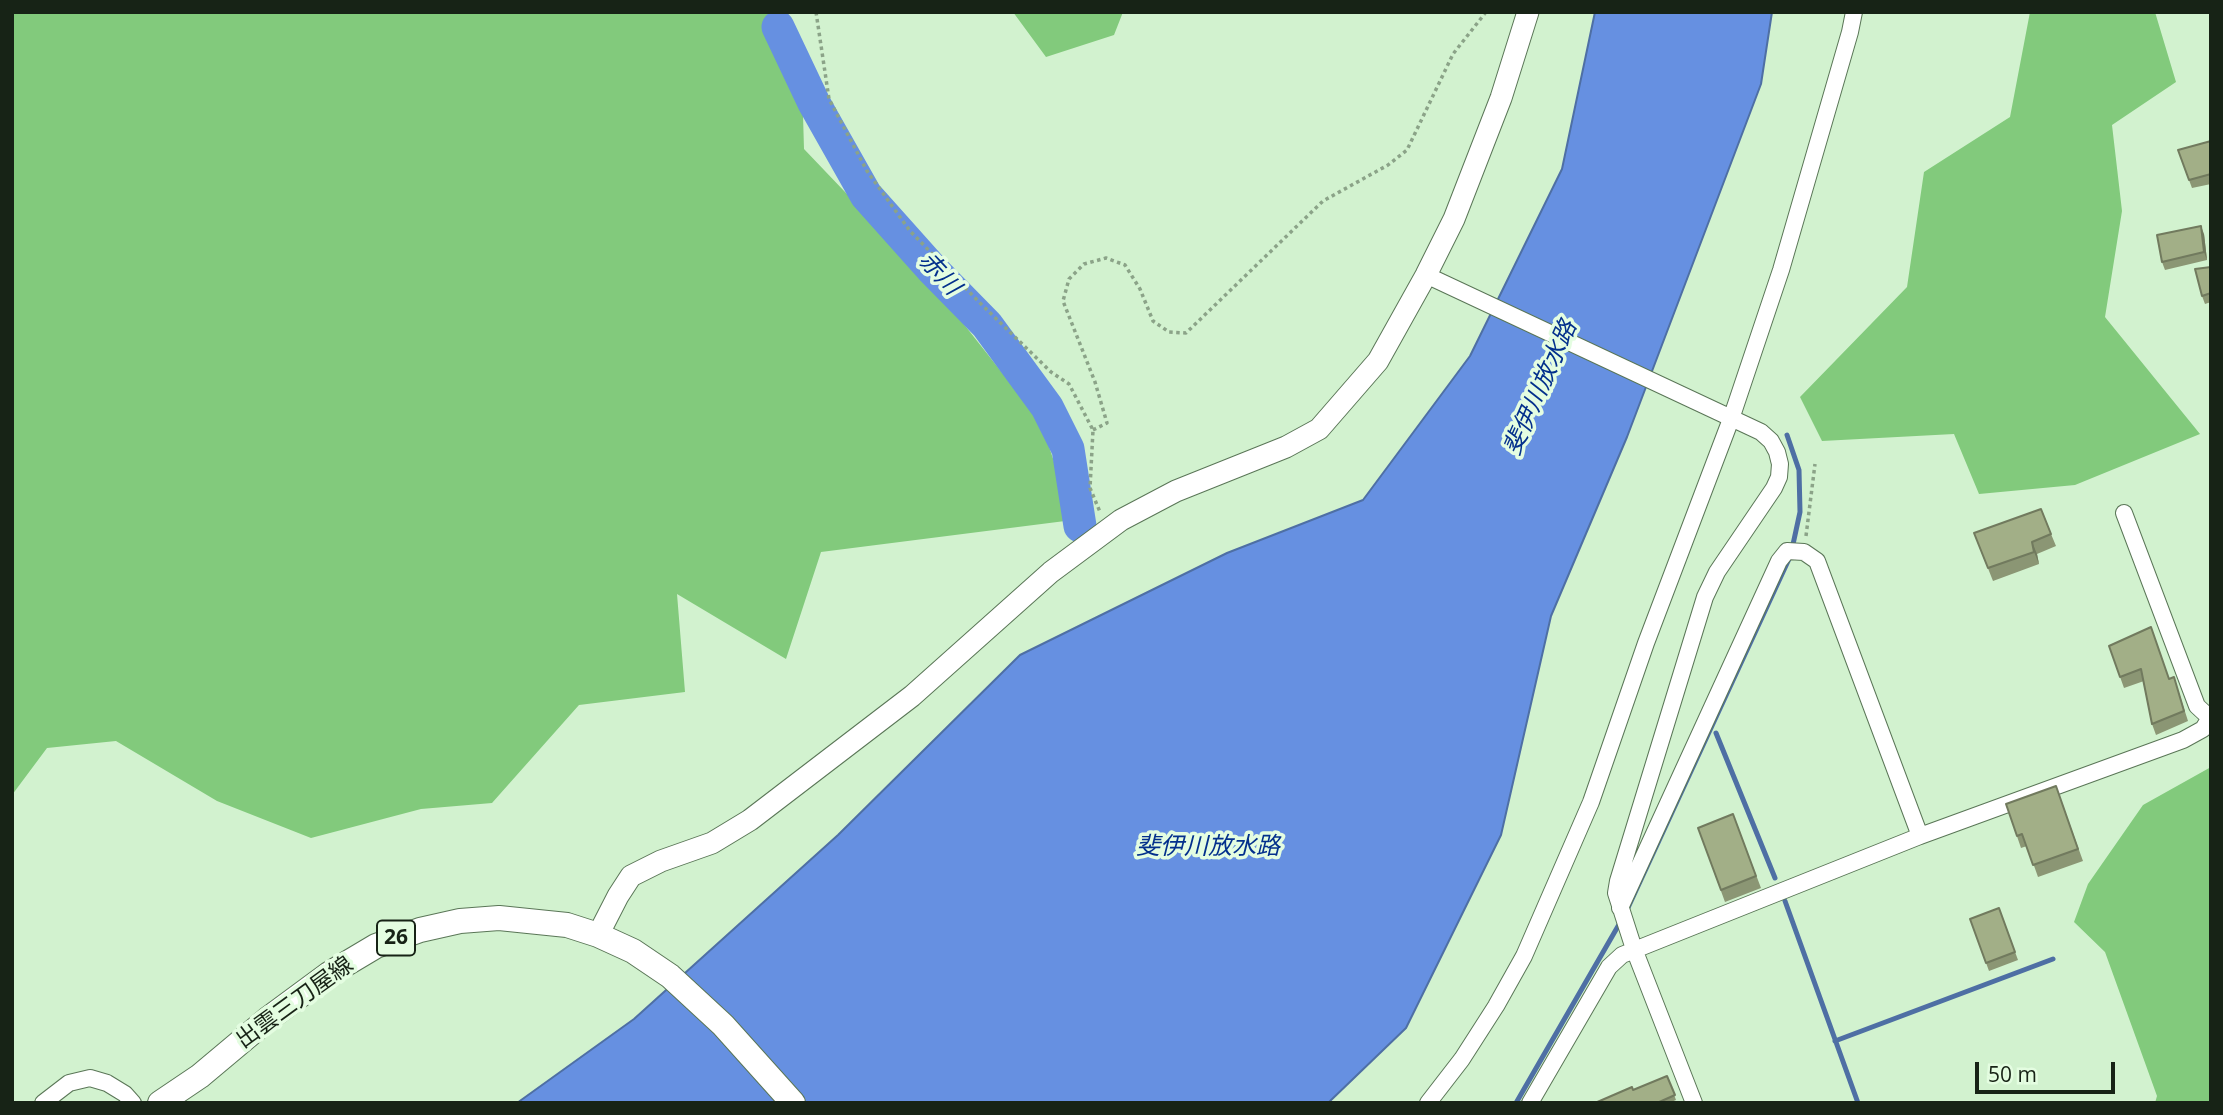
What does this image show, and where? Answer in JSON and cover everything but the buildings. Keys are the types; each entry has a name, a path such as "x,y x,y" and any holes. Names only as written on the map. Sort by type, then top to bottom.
{"main road":[{"name":"出雲三刀屋線","path":"160,1103 200,1076 268,1018 329,974 376,946 420,930 460,920 499,918 567,925 634,951 670,976 723,1025 793,1103"}],"street":[{"path":"598,935 631,876 712,843 750,820 912,696 1051,572 1121,520 1176,491 1286,447 1319,429 1378,361 1426,275 1454,219 1501,98 1528,12"},
{"path":"1427,1103 1462,1059 1524,956 1591,802 1646,643 1731,419 1781,270 1854,12"},
{"path":"1426,275 1761,432 1771,441 1777,452 1779,477 1774,488 1717,572 1705,597 1616,893 1633,949 1694,1103"},
{"path":"1530,1103 1609,967 1622,955 1920,836 2183,740 2203,729 2210,717 2197,706 2124,513"},
{"path":"1622,914 1779,561 1796,552 1817,561 1920,836"},
{"path":"43,1103 69,1083 90,1078 107,1083 125,1094 133,1103"}],"path":[{"path":"816,12 829,99 867,171 910,231 1051,372 1069,384 1093,430 1090,488 1107,530"},
{"path":"1093,430 1107,423 1095,382 1063,300 1069,279 1084,264 1106,258 1125,265 1140,289 1153,321 1169,332 1186,333 1323,201 1388,165 1406,150 1452,54 1486,12"},
{"path":"1796,552 1815,464"}],"green space":[{"path":"12,12 788,12 802,81 804,149 929,280 1041,422 1073,520 821,552 786,659 677,594 685,692 579,705 492,803 421,809 311,838 217,801 116,741 47,748 12,795"},
{"path":"1013,12 1123,12 1114,35 1046,57"},
{"path":"2030,12 2155,12 2176,82 2112,125 2122,211 2105,317 2200,434 2075,485 1979,494 1954,434 1822,441 1800,397 1907,287 1924,172 2010,117"},
{"path":"2211,767 2211,1103 2155,1103 2157,1096 2105,952 2074,922 2088,884 2143,805"}],"water":[{"name":"斐伊川放水路","path":"1595,12 1772,12 1761,84 1627,437 1551,616 1501,835 1406,1028 1328,1103 517,1103 634,1019 838,835 1020,655 1227,553 1363,500 1470,356 1562,169"}],"waterway":[{"name":"赤川","path":"778,27 814,103 866,195 987,325 1047,407 1068,449 1080,526"},
{"path":"1787,435 1799,470 1800,512 1792,549"},
{"path":"1626,912 1789,559"},
{"path":"1716,733 1775,878"},
{"path":"1785,901 1858,1103"},
{"path":"1516,1103 1621,921"},
{"path":"1835,1041 2053,959"}]}
